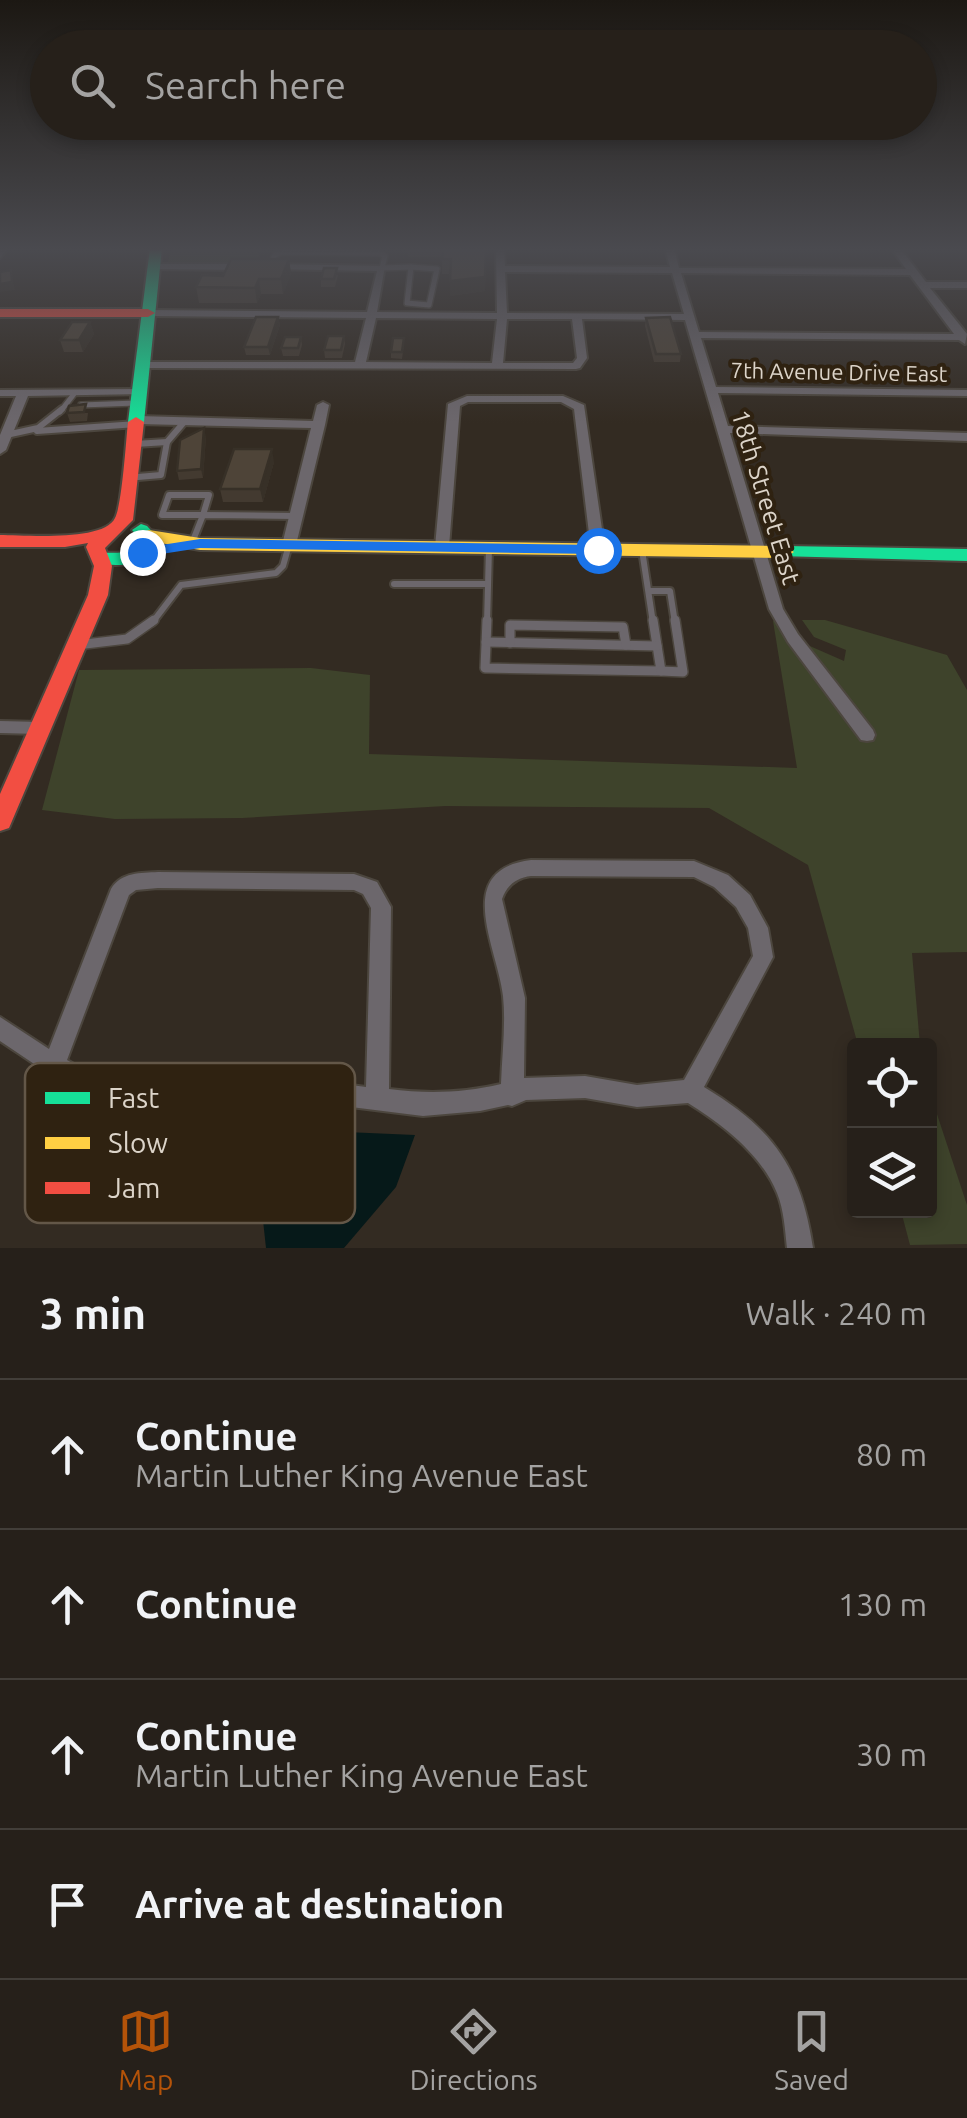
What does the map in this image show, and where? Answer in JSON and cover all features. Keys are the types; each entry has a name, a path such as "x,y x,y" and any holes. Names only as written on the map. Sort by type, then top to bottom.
{"street":[{"path":"98,595 139,544 133,416 149,306"},
{"path":"360,366 375,306"},
{"path":"497,365 501,306"},
{"name":"18th Street East","path":"687,306 776,609 793,638 867,735"},
{"path":"940,306 965,339"},
{"path":"0,313 690,317"},
{"path":"143,365 578,365 582,358 576,316"},
{"path":"695,335 965,339"},
{"name":"7th Avenue Drive East","path":"711,390 967,393"},
{"path":"0,393 74,394 133,416 318,425"},
{"path":"0,450 24,394"},
{"path":"442,547 452,408 467,399 517,398 563,399 580,408 598,550"},
{"path":"289,545 324,405"},
{"path":"722,429 967,438"},
{"path":"0,821 98,595 104,544 124,518 135,473"},
{"path":"0,542 967,555"},
{"path":"104,544 139,544"},
{"path":"0,727 40,728"},
{"path":"512,1094 514,998 492,898 498,882 516,870 531,868 694,869 708,872 732,888 761,933 763,957 690,1091"},
{"path":"55,1063 121,889 127,885 158,880 354,882 370,888 381,907 377,1100"},
{"path":"0,1028 51,1063"},
{"path":"355,1096 423,1105 526,1089 585,1088 637,1096 690,1091 748,1136 780,1175 792,1202 800,1248"}],"lane":[{"path":"37,432 74,394"},
{"path":"66,406 133,416 167,442"},
{"path":"6,435 133,416"},
{"path":"135,473 161,474 167,442 180,431 185,420"},
{"path":"196,543 203,515 209,495 169,495 162,515 203,515 296,516"},
{"path":"77,645 98,645 139,636 161,617 182,585 218,579 268,579 282,569 289,545"},
{"path":"489,548 485,668 684,672 670,591 649,591"},
{"path":"642,550 661,672"},
{"path":"394,584 488,584"},
{"path":"510,643 510,625 624,627 626,645"},
{"path":"486,642 657,646"}],"green space":[{"path":"788,620 803,643 844,661 846,650 814,637 802,620 825,620 947,655 967,690 967,952 912,953 919,1038 856,1038 808,865 709,808 445,806 242,818 115,819 42,810 79,670 311,668 370,675 369,754 797,768 773,621"},
{"path":"937,1114 967,1205 967,1244 910,1245 903,1218 937,1218"}],"shaded area":[{"path":"355,1132 415,1135 396,1187 344,1248 266,1248 263,1223 355,1223"}],"building":[{"path":"256,317 278,317 268,347 244,347"},
{"path":"670,317 681,354 656,354 646,318"},
{"path":"72,322 90,322 79,340 60,340"},
{"path":"328,336 344,336 341,350 324,350"},
{"path":"285,337 301,337 298,348 281,348"},
{"path":"393,338 404,338 402,352 391,352"},
{"path":"86,404 84,412 67,413 69,406"},
{"path":"204,428 201,469 177,471 180,440"},
{"path":"234,449 272,449 260,489 220,489"}],"traffic: fast":[{"path":"136,422 149,306"},
{"path":"101,558 123,560 142,552 150,539 141,530"},
{"path":"785,552 967,555"}],"traffic: slow":[{"path":"149,536 200,544 785,552"}],"traffic: jam":[{"path":"0,313 148,313"},
{"path":"0,821 98,595 103,566 95,547 124,520 136,422"},
{"path":"0,541 65,541 105,535"}],"route":[{"path":"142,552 200,544 598,550"}]}
